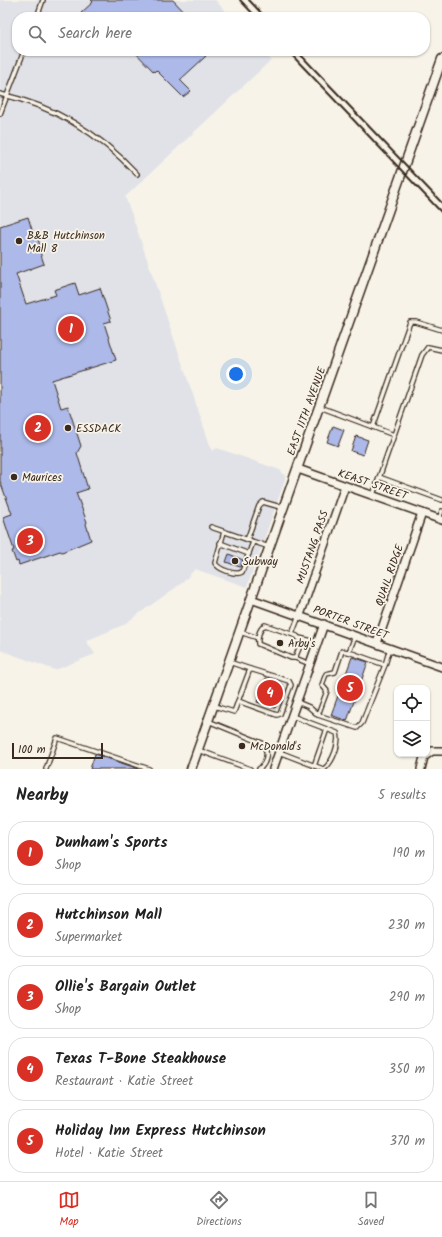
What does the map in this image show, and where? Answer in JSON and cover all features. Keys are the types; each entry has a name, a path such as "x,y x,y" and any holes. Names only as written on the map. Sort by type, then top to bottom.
{"street":[{"name":"EAST 11TH AVENUE","path":"191,769 442,59"},
{"name":"KEAST STREET","path":"298,469 440,520"},
{"name":"MUSTANG PASS","path":"300,615 345,486"},
{"name":"QUAIL RIDGE","path":"377,643 422,513"},
{"name":"PORTER STREET","path":"251,599 300,615 442,667"},
{"path":"273,769 324,624"},
{"path":"421,769 424,757 432,751 442,751"}],"lane":[{"path":"38,12 43,0"},
{"path":"0,114 22,56"},
{"path":"0,94 36,104 87,130 114,150 137,174"},
{"path":"373,427 410,322 416,322 442,330"},
{"path":"372,496 425,350 432,346 442,350"},
{"path":"320,407 394,435"},
{"path":"379,477 442,500"},
{"path":"247,540 259,506 263,502 284,508"},
{"path":"440,520 442,511"},
{"path":"211,527 270,548"},
{"path":"224,532 215,559 216,566 237,574 242,572 253,542"},
{"path":"220,543 249,554"},
{"path":"292,634 300,615"},
{"path":"310,664 262,647 258,644 258,638 262,627 265,625 292,634 299,638 318,643"},
{"path":"240,632 258,638"},
{"path":"349,652 355,635"},
{"path":"295,658 300,646 299,638"},
{"path":"297,702 309,707 318,714 357,728 362,723 390,648"},
{"path":"318,714 327,691 322,685 326,674 335,672 342,651 349,652 384,665"},
{"path":"229,662 288,681 291,685 280,714 277,715 238,701"},
{"path":"213,706 234,712 250,669"},
{"path":"279,752 324,769 329,765 339,739 337,733 292,716"},
{"path":"208,721 262,743 265,747 266,753 265,762 259,769"},
{"path":"314,766 327,729"},
{"path":"46,769 57,738 149,769"},
{"path":"198,750 250,769"}],"shaded area":[{"path":"0,0 215,0 226,12 12,12 12,56 267,56 271,60 125,197 212,451 217,448 280,470 285,476 285,480 247,587 195,569 182,583 123,625 86,641 95,654 55,670 0,650"}],"building":[{"path":"91,0 173,0 184,12 82,12 93,2"},
{"path":"139,56 206,56 180,80 191,91 183,97 156,70 154,72"},
{"path":"28,217 33,233 36,232 41,249 39,249 44,264 16,274 26,304 56,295 54,290 75,283 79,295 100,288 111,321 104,323 116,360 52,380 61,408 68,406 81,446 77,453 88,489 76,493 87,522 86,524 91,540 62,552 60,551 19,565 18,561 16,562 12,551 14,550 3,517 12,514 0,481 0,226"},
{"path":"333,426 344,430 338,446 327,442"},
{"path":"356,436 368,440 363,455 351,451"},
{"name":"Subway","path":"229,554 243,560 240,567 226,562"},
{"path":"352,657 368,662 347,721 331,715"},
{"path":"266,678 283,685 275,708 257,702"},
{"path":"95,754 139,769 90,769"}],"railway":[{"path":"240,0 251,12"},
{"path":"249,0 260,12"},
{"path":"293,56 442,213"},
{"path":"302,56 442,203"}],"place":[{"name":"B&B Hutchinson Mall 8","path":"19,241"},
{"name":"Dunham's Sports","path":"71,329"},
{"name":"Hutchinson Mall","path":"38,428"},
{"name":"ESSDACK","path":"68,428"},
{"name":"Maurices","path":"14,477"},
{"name":"Ollie's Bargain Outlet","path":"30,541"},
{"name":"Subway","path":"235,561"},
{"name":"Arby's","path":"280,643"},
{"name":"Holiday Inn Express Hutchinson","path":"350,688"},
{"name":"Texas T-Bone Steakhouse","path":"270,693"},
{"name":"McDonald's","path":"242,746"}]}
